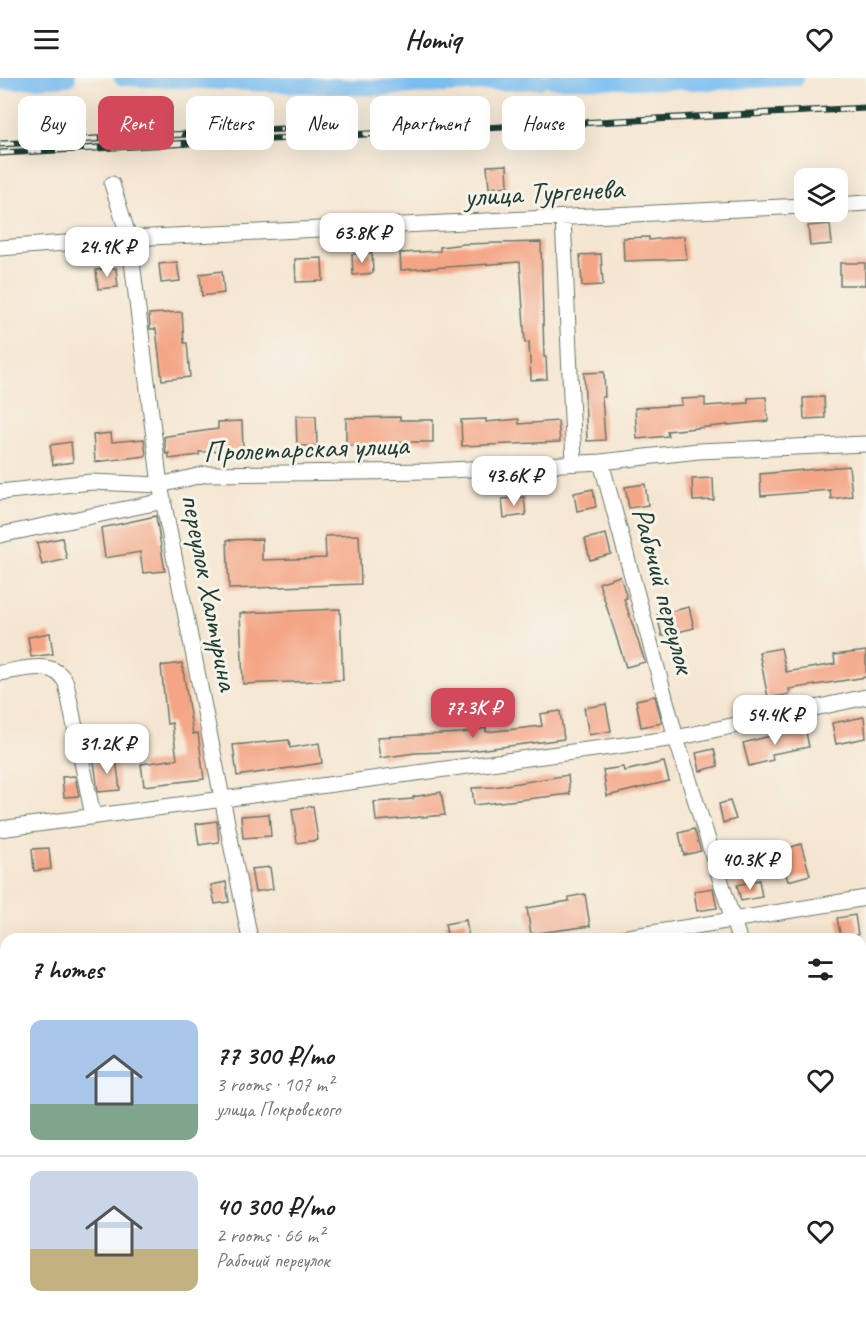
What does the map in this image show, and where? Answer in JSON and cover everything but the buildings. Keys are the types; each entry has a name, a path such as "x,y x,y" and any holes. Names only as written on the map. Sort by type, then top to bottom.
{"street":[{"name":"переулок Халтурина","path":"112,184 129,238 160,484 249,933"},
{"path":"848,204 866,203"},
{"name":"улица Тургенева","path":"0,248 129,238 794,206"},
{"path":"563,218 574,462"},
{"name":"Пролетарская улица","path":"0,492 91,483 160,484 206,474 431,471 601,462 698,452 866,444"},
{"name":"Рабочий переулок","path":"601,462 676,738 738,933"},
{"path":"0,535 164,501"},
{"path":"0,673 46,667 55,668 62,673 93,816"},
{"path":"0,829 676,738 866,697"},
{"path":"654,933 866,898"}],"waterway":[{"path":"0,82 68,78"},
{"path":"122,78 376,88 540,81"},
{"path":"552,80 712,82 796,78"}],"railway":[{"path":"0,153 866,108"},
{"path":"0,144 282,129"}]}
